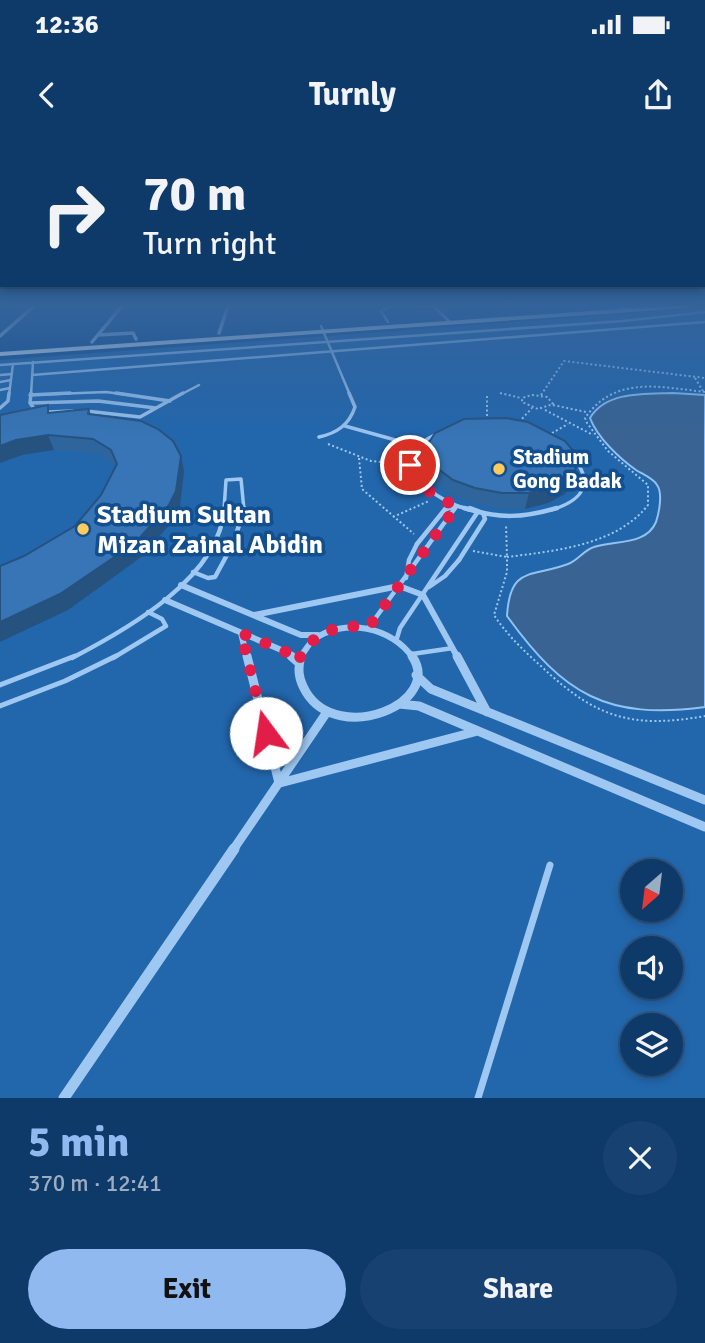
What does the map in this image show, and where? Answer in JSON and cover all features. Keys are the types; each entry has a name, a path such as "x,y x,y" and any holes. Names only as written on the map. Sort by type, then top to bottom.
{"street":[{"path":"181,585 301,635 319,635 343,627 369,627 397,638 411,654 416,675 411,691 399,704 384,713 365,718 327,712 305,696 299,685 298,662 302,652 319,635"},
{"path":"254,615 399,586 426,591 488,712"},
{"path":"165,600 286,652 298,662"},
{"path":"241,633 279,783"},
{"path":"416,675 431,689 705,800"},
{"path":"399,704 419,706 705,827"},
{"path":"70,1096 327,712"},
{"path":"279,783 479,731"}],"lane":[{"path":"0,365 183,351"},
{"path":"32,375 348,351"},
{"path":"319,437 332,435 345,426 353,417 355,407 332,352"},
{"path":"33,362 30,403 33,410 40,412 82,411 145,415 199,385"},
{"path":"0,408 8,401 13,364"},
{"path":"0,375 12,373"},
{"path":"0,382 11,380"},
{"path":"0,390 10,388"},
{"path":"30,395 106,392 170,401"},
{"path":"30,403 98,401 157,408"},
{"path":"487,425 513,428 545,437 565,449 579,463 583,479 580,489 568,503 554,510 506,517 456,507 436,498 422,487 410,465 417,446 430,435 449,428 487,425"},
{"path":"345,426 417,446"},
{"path":"0,685 69,660 112,637 165,600 193,572 223,523 227,505 226,480 241,479 246,497 231,552 215,577 208,578 193,572"},
{"path":"405,578 408,559 447,507 463,506 483,513 485,520 459,559 445,576 426,591"},
{"path":"369,627 456,507"},
{"path":"397,638 400,628 477,513"},
{"path":"0,706 104,666 141,644 166,626 162,619 148,612"},
{"path":"411,654 453,648"},
{"path":"478,1098 550,864"}],"path":[{"path":"541,395 564,361 705,378"},
{"path":"694,377 704,392"},
{"path":"466,549 507,557 549,553 626,526 643,515 650,489 593,435 585,423 588,413 609,393 640,387 661,385 704,392"},
{"path":"500,393 522,398 541,395 551,399 552,405"},
{"path":"487,396 487,425"},
{"path":"522,398 522,402 532,408 544,409 593,435"},
{"path":"544,409 552,405 588,413"},
{"path":"513,428 532,408"},
{"path":"545,437 570,423"},
{"path":"319,437 333,448 359,458 410,465"},
{"path":"359,458 362,489 419,541"},
{"path":"393,517 436,498"},
{"path":"506,517 509,571 497,594 494,615 503,629 566,691 603,715 637,722 679,721 705,716"}],"shaded area":[{"path":"126,351 705,351 705,1098 0,1098 0,360"},
{"path":"673,393 705,395 705,707 641,709 614,705 569,683 548,665 507,616 513,588 525,576 568,564 594,547 637,539 651,530 659,508 660,493 657,485 603,440 590,418 597,409 616,398"}],"building":[{"path":"48,405 48,413 89,409 88,414 141,421 158,429 173,441 181,456 176,491 169,505 135,543 60,594 0,622 0,566 24,556 75,526 101,495 117,464 111,450 93,439 48,435 16,440 0,446 0,415"},
{"name":"Stadium Gong Badak","path":"506,418 528,422 565,441 575,453 577,466 569,479 553,488 529,493 502,493 453,480 437,468 429,456 428,444 435,433 464,419"}],"place":[{"name":"Stadium Gong Badak","path":"499,469"},
{"name":"Stadium Sultan Mizan Zainal Abidin","path":"83,529"}],"route":[{"path":"266,733 241,633 286,652 298,662 302,652 319,635 343,627 369,627 456,507 436,498 422,487 410,465"}]}
